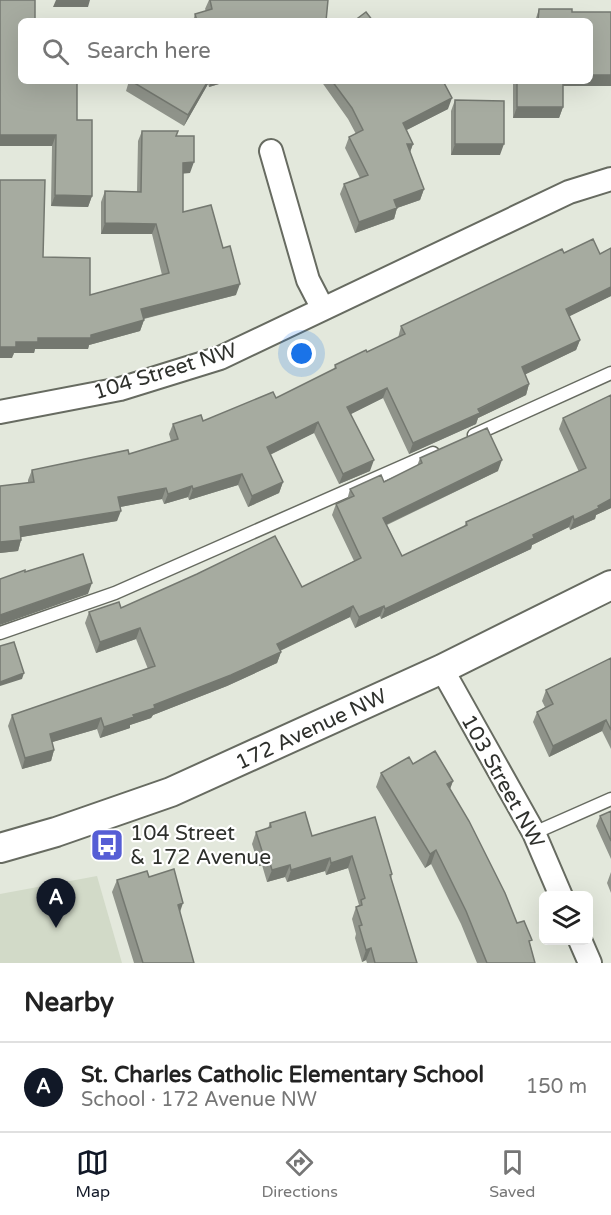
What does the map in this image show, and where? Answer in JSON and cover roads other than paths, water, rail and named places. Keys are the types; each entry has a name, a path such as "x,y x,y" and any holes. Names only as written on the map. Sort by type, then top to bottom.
{"street":[{"path":"271,150 308,280 323,309"},
{"name":"104 Street NW","path":"0,412 120,389 220,358 570,192 611,179"},
{"name":"172 Avenue NW","path":"0,848 56,832 171,792 442,669 611,585"},
{"name":"103 Street NW","path":"442,669 534,833 559,891"},
{"path":"582,945 590,963"}],"lane":[{"path":"462,440 611,373"},
{"path":"0,633 115,593 440,449"},
{"path":"534,833 611,799"}],"place":[{"name":"104 Street & 172 Avenue","path":"107,845"},
{"name":"St. Charles Catholic Elementary School","path":"56,928"}]}
